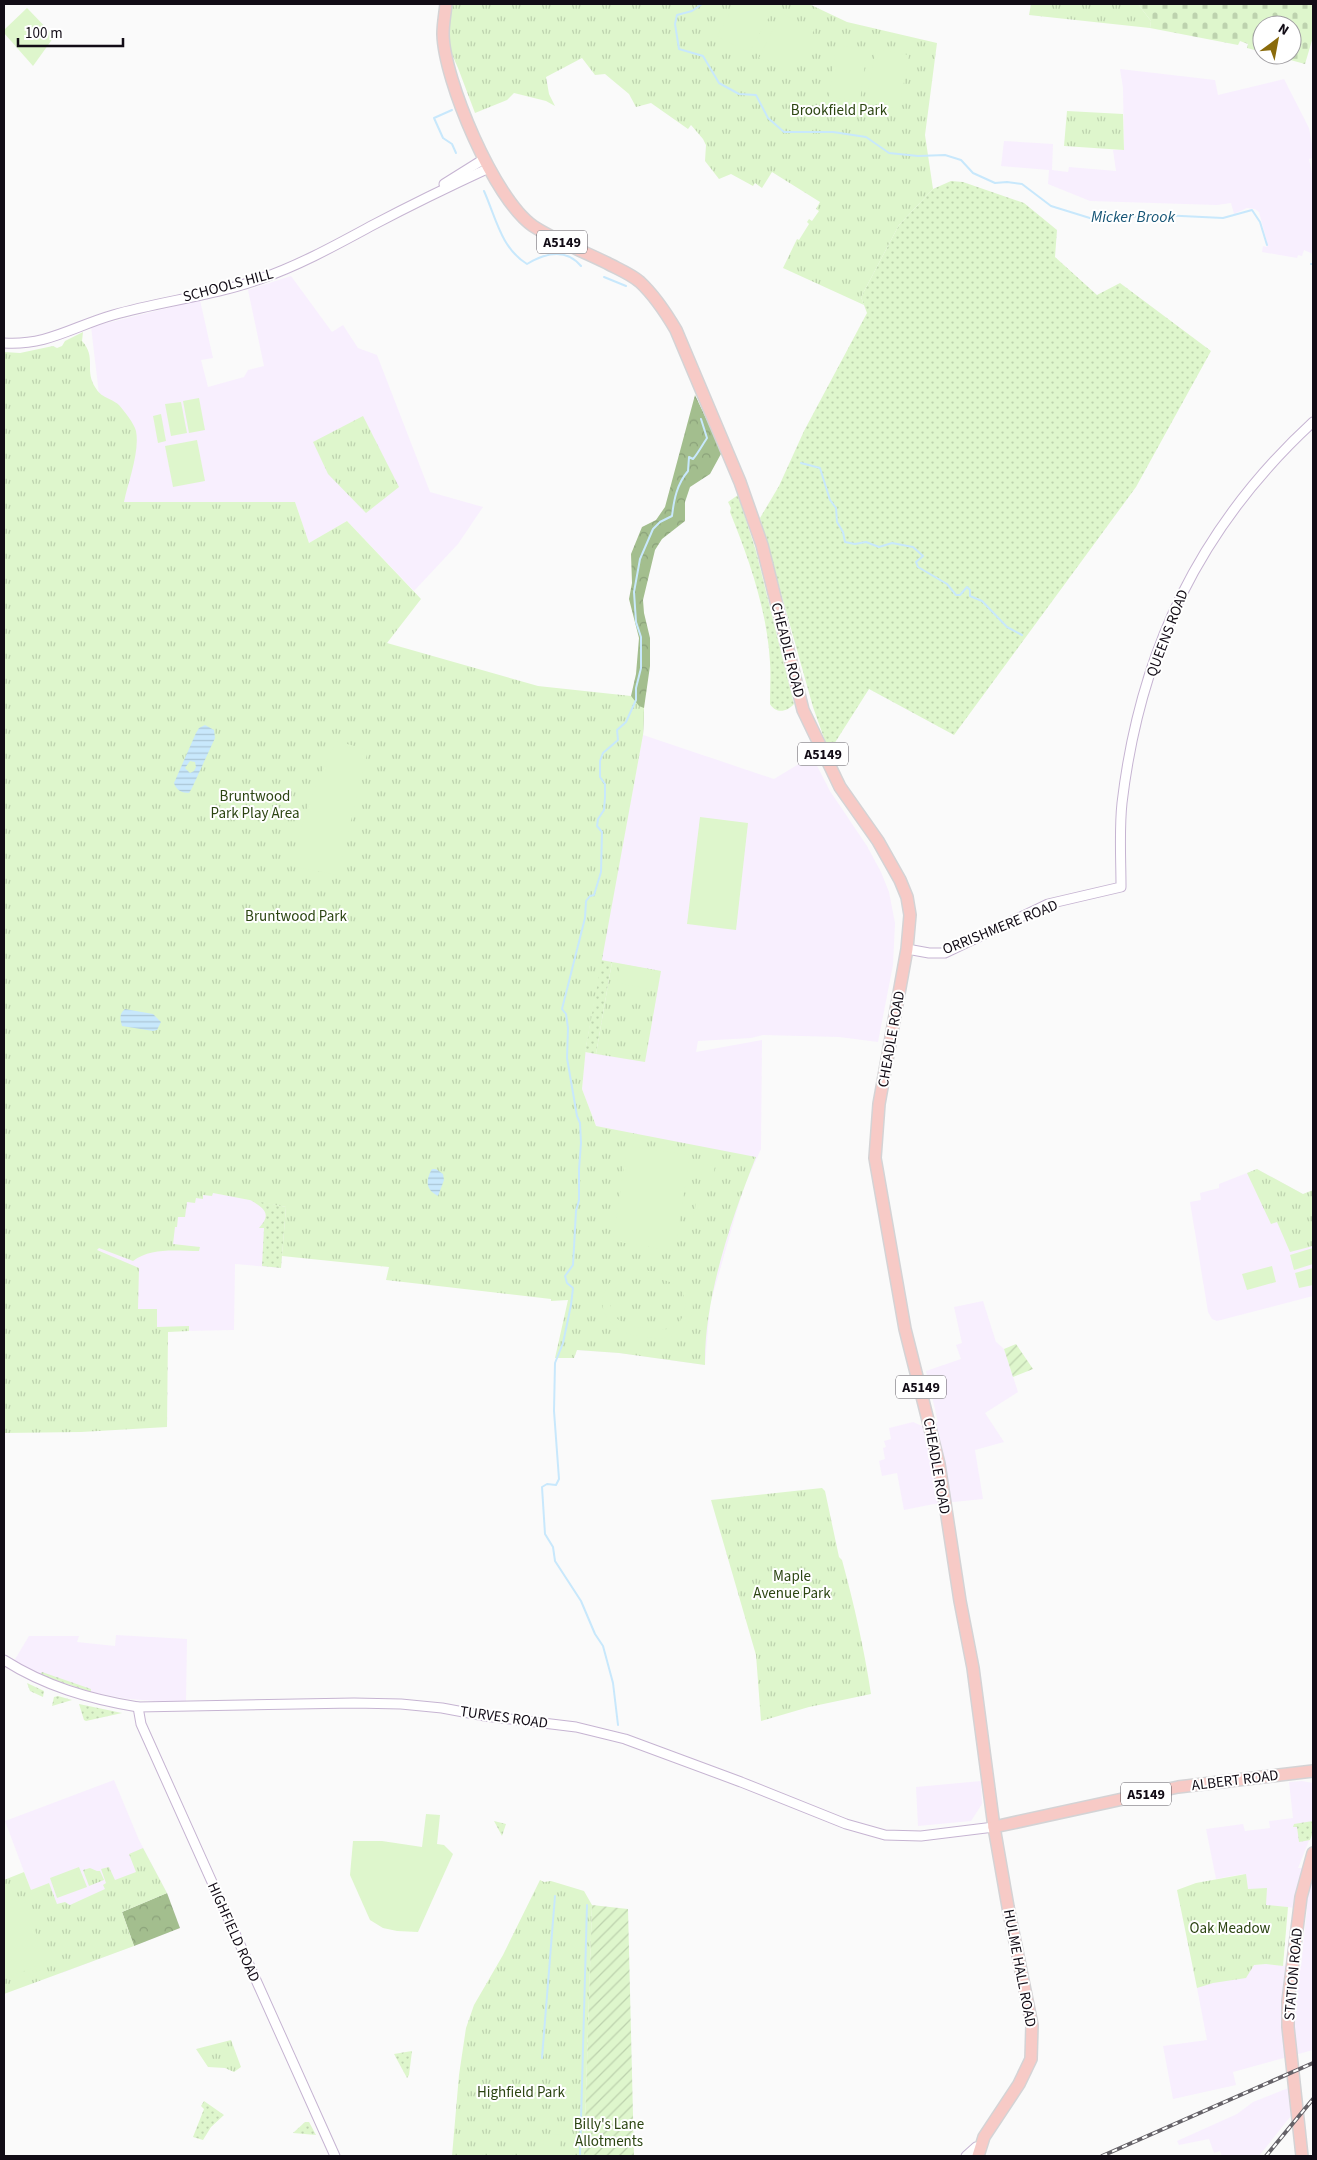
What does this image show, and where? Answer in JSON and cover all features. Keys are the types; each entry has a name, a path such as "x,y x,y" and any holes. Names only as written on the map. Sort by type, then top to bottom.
{"main road":[{"name":"A5149","path":"446,4 443,34 450,68 463,112 486,163"},
{"name":"CHEADLE ROAD","path":"486,163 500,189 531,224 640,282 666,313 676,330 740,482 762,545 803,710 840,787 878,841 907,897 910,915 907,949 879,1104 875,1158 906,1329 939,1464 972,1668 994,1827"},
{"name":"ALBERT ROAD","path":"1300,1772 1313,1766"},
{"name":"ALBERT ROAD","path":"994,1827 1178,1787 1313,1771"},
{"name":"A5149","path":"1300,1772 1313,1776"},
{"name":"HULME HALL ROAD","path":"979,2152 984,2137 1026,2071 1031,2059 1033,2040 1029,2005 1008,1907 994,1827"},
{"name":"STATION ROAD","path":"1302,2156 1288,2027 1288,2000 1302,1897 1313,1853"}],"street":[{"name":"SCHOOLS HILL","path":"4,343 30,342 54,337 103,317 236,287 262,278 330,248 440,190 452,178 486,163"},
{"name":"QUEENS ROAD","path":"1121,887 1122,804 1132,751 1144,693 1174,609 1200,558 1234,507 1265,470 1313,422"},
{"name":"ORRISHMERE ROAD","path":"907,949 929,953 945,953 1048,904 1121,887"},
{"name":"TURVES ROAD","path":"4,1660 25,1673 52,1685 99,1700 138,1707 354,1703 400,1704 576,1727 625,1739 741,1782 846,1824 885,1836 922,1836 994,1827"},
{"name":"HIGHFIELD ROAD","path":"138,1707 141,1724 335,2156"},
{"path":"966,2156 976,2147 979,2152"}],"shaded area":[{"path":"1120,69 1215,80 1218,95 1284,79 1309,128 1313,150 1313,158 1309,159 1313,178 1313,254 1304,250 1302,256 1298,255 1297,258 1262,252 1263,246 1267,247 1267,242 1259,212 1255,209 1247,208 1234,214 1231,203 1217,205 1090,201 1048,184 1049,170 1001,166 1004,141 1053,144 1052,170 1068,172 1069,167 1116,171 1113,150 1124,150 1123,88"},
{"path":"291,276 332,332 343,325 358,348 377,355 430,492 483,507 458,544 414,591 347,521 309,543 295,502 123,502 99,394 91,327 200,300 213,358 201,360 208,387 244,377 248,370 264,366 248,290"},
{"path":"643,735 774,779 812,756 830,791 867,846 881,872 889,892 895,923 893,965 878,1042 839,1037 763,1035 751,1038 698,1041 696,1052 762,1040 761,1149 746,1182 710,1305 705,1365 619,1353 576,1350 596,1126 582,1089 585,1052 596,1054 612,963 601,960"},
{"path":"1257,1169 1303,1194 1313,1190 1313,1296 1217,1321 1212,1319 1208,1312 1190,1202 1201,1200 1200,1193 1219,1188 1219,1184"},
{"path":"138,1178 286,1207 281,1268 235,1264 234,1330 35,1334"},
{"path":"983,1301 996,1342 1004,1349 1018,1392 985,1413 1004,1442 975,1450 983,1499 934,1504 904,1510 897,1473 882,1476 879,1461 885,1459 883,1448 886,1447 884,1441 891,1439 889,1428 913,1422 922,1426 938,1422 926,1371 961,1359 956,1345 962,1343 954,1307"},
{"path":"116,1635 187,1639 186,1703 128,1699 86,1691 51,1679 14,1661 29,1636 79,1636 77,1642 115,1646"},
{"path":"114,1780 139,1840 167,1893 180,1928 62,1973 5,1821"},
{"path":"981,1781 982,1804 971,1821 918,1826 916,1787"},
{"path":"1302,1781 1313,1783 1313,1831 1298,1868 1311,1868 1313,1861 1313,2050 1233,2072 1236,2085 1173,2099 1163,2046 1207,2040 1197,1988 1254,1965 1266,1964 1301,1967 1307,1909 1266,1905 1248,1889 1243,1874 1216,1879 1206,1829 1243,1824 1245,1831 1270,1828 1269,1821 1293,1818 1289,1782"},
{"path":"1291,2087 1294,2112 1259,2156 1222,2156 1220,2151 1214,2153 1209,2139 1179,2145 1177,2141 1237,2114 1253,2102"}],"green space":[{"name":"Brookfield Park","path":"447,4 809,4 847,22 937,43 925,135 933,189 899,225 861,297 864,305 783,268 797,239 799,240 809,224 807,222 809,219 812,221 819,211 816,209 820,202 772,172 762,188 755,183 753,186 731,174 719,179 705,161 706,145 703,139 691,125 688,129 651,103 636,107 629,94 605,74 595,75 582,58 546,77 549,94 555,106 546,101 514,93 507,100 475,113 443,34"},
{"path":"735,4 765,4 774,8 749,53 717,36"},
{"path":"1031,4 1138,4 1151,21 1150,28 1029,15"},
{"path":"1138,4 1313,4 1313,37 1305,64 1302,63 1302,15 1252,15 1252,49 1247,48 1248,44 1240,41 1238,45 1150,28 1151,21"},
{"path":"27,8 53,35 51,41 33,66 4,33 4,30"},
{"path":"781,13 814,30 792,74 759,58"},
{"path":"836,45 867,49 860,101 829,97"},
{"path":"876,49 909,55 899,109 866,102"},
{"path":"1067,111 1123,114 1124,150 1064,146"},
{"path":"951,181 963,182 1024,203 1057,230 1055,257 1097,295 1120,283 1211,351 1136,487 954,735 869,689 829,752 813,707 760,518 779,486 804,431 867,313 861,297 899,225 933,189"},
{"name":"Bruntwood Park","path":"83,332 82,341 89,353 90,375 95,387 100,394 119,405 136,431 135,457 124,502 295,502 309,543 347,521 421,599 387,643 538,686 631,696 639,706 644,708 643,735 586,1047 582,1089 596,1126 756,1157 737,1206 714,1287 709,1313 705,1365 619,1353 577,1350 574,1358 555,1358 568,1300 551,1301 551,1299 386,1280 389,1267 282,1256 286,1207 213,1193 212,1196 203,1195 203,1199 196,1198 195,1203 187,1202 185,1217 178,1217 177,1227 175,1227 173,1244 200,1247 199,1251 173,1250 156,1252 133,1261 99,1248 97,1250 139,1268 138,1309 157,1309 157,1327 189,1326 189,1331 168,1332 167,1427 81,1432 4,1433 4,352 20,353 53,346 57,348 62,346 65,341"},
{"path":"695,395 722,452 710,474 690,487 685,502 685,521 662,539 655,550 643,600 650,638 650,666 644,708 643,735 631,696 636,674 639,638 629,599 632,583 631,554 642,527 656,520 665,507"},
{"path":"199,398 205,430 189,433 183,401"},
{"path":"181,402 187,433 171,436 165,404"},
{"path":"161,414 166,441 158,443 153,416"},
{"path":"363,416 399,487 366,513 328,474 313,442"},
{"path":"197,440 205,481 173,487 165,446"},
{"path":"738,495 756,551 794,704 782,711 778,711 770,704 770,662 765,623 756,585 730,512 731,508 728,502"},
{"path":"337,741 368,750 338,875 290,866 310,802 322,771"},
{"path":"700,817 748,823 736,930 687,924"},
{"path":"601,960 612,962 596,1054 585,1052"},
{"path":"612,962 661,971 645,1062 596,1054"},
{"path":"620,964 659,971 656,990 617,983"},
{"path":"627,1146 690,1155 675,1251 613,1241"},
{"path":"704,1164 715,1166 710,1191 699,1189"},
{"path":"1257,1169 1303,1194 1313,1190 1313,1246 1290,1252 1277,1222 1271,1224 1247,1173"},
{"path":"249,1199 286,1207 281,1268 262,1266 264,1228 259,1228 266,1214 261,1207"},
{"path":"696,1203 707,1205 703,1229 692,1227"},
{"path":"1313,1248 1313,1264 1294,1270 1290,1255"},
{"path":"1272,1266 1276,1282 1247,1290 1242,1274"},
{"path":"1313,1268 1313,1285 1299,1288 1295,1273"},
{"path":"637,1269 665,1274 681,1281 688,1288 693,1306 691,1315 682,1331 674,1336 664,1338 638,1336 620,1330 607,1319 603,1309 605,1291 617,1276 626,1271","holes":["633,1277 668,1281 682,1291 685,1308 678,1324 661,1330 634,1326 619,1320 611,1308 610,1301 620,1283"]},
{"path":"1016,1344 1033,1369 1013,1377 1004,1349"},
{"name":"Maple Avenue Park","path":"822,1488 825,1491 839,1557 842,1560 855,1610 871,1694 809,1707 761,1721 756,1655 711,1500"},
{"path":"42,1672 91,1689 91,1692 40,1675"},
{"path":"27,1683 44,1691 43,1697 30,1691"},
{"path":"58,1696 72,1700 52,1706 54,1697"},
{"path":"79,1704 122,1713 86,1721"},
{"path":"426,1814 440,1815 437,1844 444,1845 453,1854 418,1932 383,1928 370,1920 350,1875 353,1841 382,1841 422,1847"},
{"path":"494,1821 506,1824 502,1836"},
{"path":"1313,1821 1313,1832 1310,1840 1299,1842 1297,1827 1293,1827 1294,1824"},
{"path":"143,1848 167,1893 122,1912 134,1946 4,1994 4,1880 24,1872 31,1890 49,1883 57,1904 65,1902 70,1905 105,1889 103,1885 106,1883 101,1869 109,1867 115,1880 136,1872 129,1854"},
{"path":"79,1867 87,1887 57,1898 50,1878"},
{"path":"90,1868 100,1871 104,1880 89,1886 83,1870"},
{"name":"Oak Meadow","path":"1246,1874 1248,1889 1267,1888 1266,1905 1288,1907 1283,1966 1254,1965 1246,1978 1213,1983 1197,1988 1177,1890 1196,1883"},
{"name":"Highfield Park","path":"540,1880 544,1882 551,1881 584,1891 592,1905 584,2156 452,2156 459,2075 466,2028 474,2005 503,1955"},
{"path":"167,1893 180,1928 134,1946 122,1912"},
{"path":"22,1896 47,1962 4,1979 4,1903"},
{"name":"Billy's Lane Allotments","path":"592,1905 628,1909 634,2156 584,2156"},
{"path":"231,2040 241,2067 234,2072 225,2068 208,2067 196,2049"},
{"path":"412,2051 409,2075 407,2078 394,2054"},
{"path":"204,2101 224,2115 211,2127 203,2140 193,2137 204,2109 201,2106"},
{"path":"305,2122 309,2122 316,2135 293,2133"},
{"path":"544,2134 561,2135 559,2156 542,2156"}],"water":[{"path":"205,725 214,730 215,738 189,793 180,791 174,783 199,728","holes":["190,761 195,762 196,767 190,773 185,768"]},
{"path":"125,1009 153,1014 161,1022 157,1030 122,1026 120,1017"},
{"path":"432,1169 436,1169 443,1174 444,1180 438,1196 431,1191 428,1185 428,1177"}],"waterway":[{"name":"Micker Brook","path":"702,4 692,11 677,15 675,24 679,49 703,56 719,83 739,94 756,95 768,118 784,132 833,132 866,137 889,153 918,156 945,155 961,160 973,173 995,183 1022,184 1051,206 1093,219 1161,215 1223,218 1252,210 1260,222 1267,245"},
{"path":"452,110 434,118 443,138 452,144 456,153"},
{"path":"484,191 505,241 511,250 527,264 541,257 555,254 569,257 581,266"},
{"path":"604,277 626,286"},
{"path":"618,1725 613,1683 603,1646 595,1634 581,1601 555,1561 553,1547 545,1534 542,1487 547,1484 556,1485 559,1479 554,1411 555,1363 563,1343 571,1305 573,1288 567,1283 565,1276 573,1265 576,1211 579,1200 581,1143 580,1123 577,1116 567,1058 568,1028 566,1014 562,1009 585,918 586,901 590,896 594,895 601,872 602,832 597,826 598,819 604,810 605,784 600,777 600,761 603,753 618,740 617,730 626,722 636,700 636,688 641,668 641,637 636,622 634,592 640,559 653,529 660,522 672,516 677,492 681,481 688,471 689,457 693,459 707,438 701,419"},
{"path":"801,463 820,468 830,500 836,508 837,522 843,532 845,542 855,544 866,542 879,547 892,543 913,547 923,556 916,562 918,567 947,584 956,595 960,595 967,587 970,590 970,596 982,601 1007,627 1022,635"},
{"path":"542,2058 555,1896"},
{"path":"580,2156 587,1905"}],"railway":[{"path":"1102,2156 1313,2063"},
{"path":"1266,2156 1313,2099"}],"park label":[{"name":"Bruntwood Park Play Area","path":"255,804"}]}
